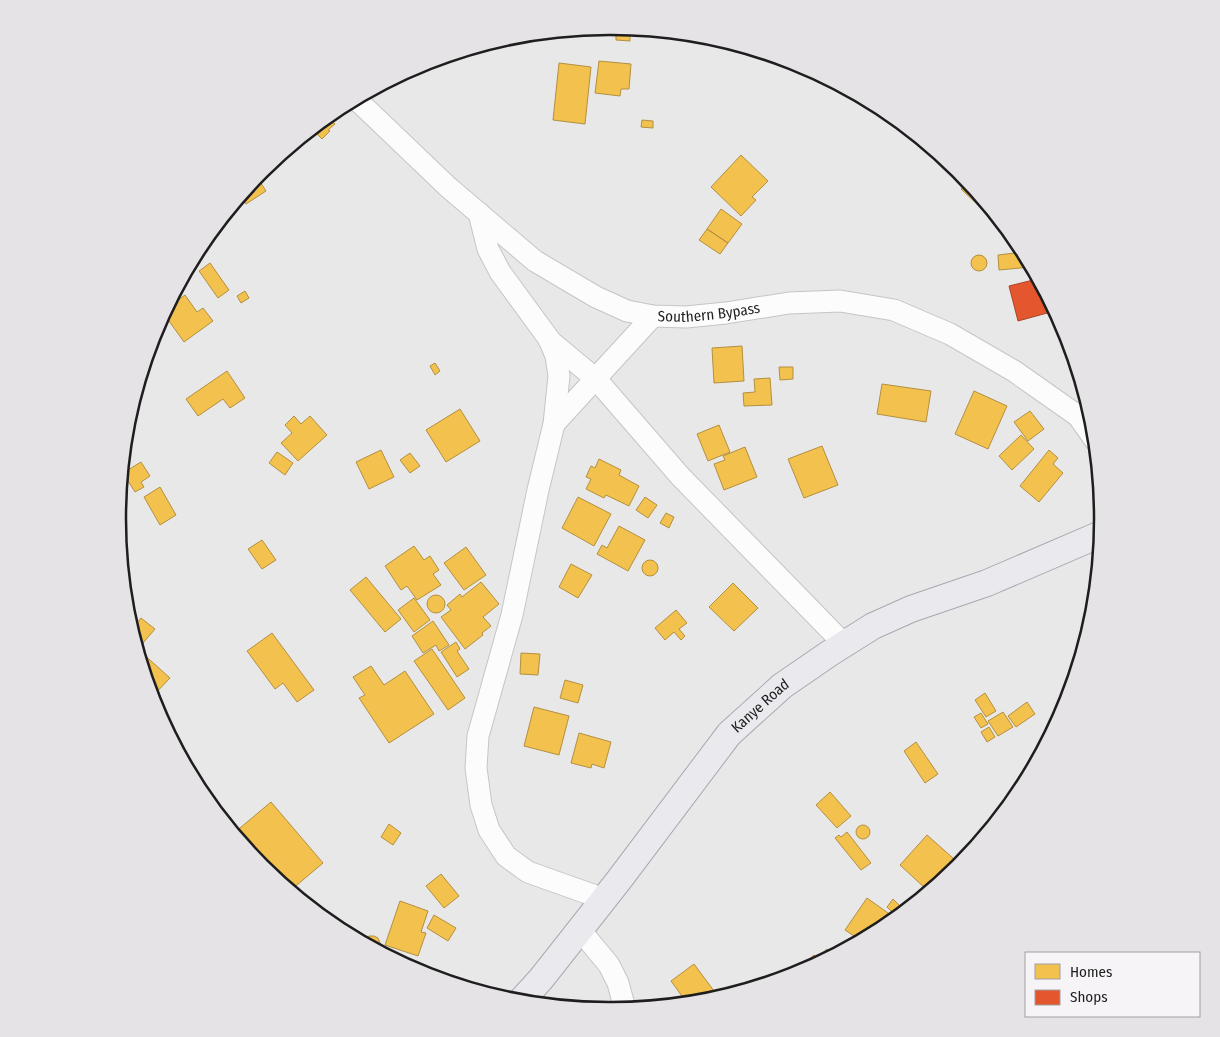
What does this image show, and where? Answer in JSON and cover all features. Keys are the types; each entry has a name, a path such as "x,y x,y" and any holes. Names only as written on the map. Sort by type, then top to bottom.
{"main road":[{"name":"Kanye Road","path":"527,995 580,930 730,734 782,686 873,626 911,609 988,583 1093,538"}],"street":[{"name":"Southern Bypass","path":"361,104 435,174 535,261 596,297 627,311 653,316 686,316 726,313 797,302 840,302 894,310 950,334 1014,371 1078,416 1084,425"},
{"path":"479,213 488,249 500,272 548,339 556,356 559,376 554,424 512,615 478,736 476,768 481,805 489,830 506,856 528,872 604,898"},
{"path":"554,424 653,316"},
{"path":"548,339 596,379 680,476 844,644"},
{"path":"580,930 608,965 618,983 624,1002"}],"building: Homes":[{"path":"616,35 630,36 630,41 616,40"},
{"path":"599,61 631,64 629,89 621,89 620,96 595,93"},
{"path":"559,63 591,67 585,124 553,120"},
{"path":"642,120 653,121 653,128 641,127"},
{"path":"333,122 335,124 322,139 317,134"},
{"path":"741,155 768,181 752,197 756,200 741,216 711,187"},
{"path":"261,184 266,191 246,204 245,202"},
{"path":"962,188 979,206 961,189"},
{"path":"721,209 742,224 728,243 707,229"},
{"path":"707,229 728,243 720,254 699,240"},
{"path":"1014,253 1023,268 999,270 998,255"},
{"path":"979,255 985,257 987,263 985,269 979,271 973,269 971,263 973,257"},
{"path":"210,263 229,290 218,298 199,271"},
{"path":"245,291 249,298 241,303 237,296"},
{"path":"185,295 197,312 203,308 213,321 184,342 169,321 179,299"},
{"path":"742,346 744,381 714,383 712,348"},
{"path":"435,363 440,371 435,375 430,366"},
{"path":"779,367 793,367 793,379 780,380"},
{"path":"227,371 245,398 230,408 223,399 198,416 186,399"},
{"path":"770,378 772,405 744,406 743,393 755,392 754,379"},
{"path":"882,384 931,391 926,422 877,414"},
{"path":"974,391 1007,406 988,449 955,434"},
{"path":"460,409 480,441 446,462 426,430"},
{"path":"1030,411 1044,429 1028,441 1014,422"},
{"path":"294,416 301,424 310,416 327,435 298,461 281,443 292,433 285,425"},
{"path":"719,425 730,452 708,461 697,434"},
{"path":"1021,435 1034,449 1012,470 999,456"},
{"path":"822,446 838,485 804,498 788,459"},
{"path":"745,447 757,477 724,490 714,464 725,460 723,456"},
{"path":"381,450 394,477 369,489 356,462"},
{"path":"1049,450 1058,458 1053,464 1063,473 1039,502 1020,486"},
{"path":"277,452 293,463 285,475 269,463"},
{"path":"410,453 420,466 410,473 400,460"},
{"path":"599,459 621,470 619,475 639,486 629,506 606,495 604,498 586,489 591,479 586,477 591,466 595,468"},
{"path":"141,462 150,476 141,482 144,487 135,492 128,482 130,469"},
{"path":"160,487 176,515 160,525 144,497"},
{"path":"578,497 611,514 594,546 562,528"},
{"path":"645,497 657,505 648,518 636,510"},
{"path":"666,513 674,517 669,528 660,523"},
{"path":"619,526 645,540 628,571 597,554 602,545 607,548"},
{"path":"262,540 276,560 262,569 248,549"},
{"path":"414,546 424,560 430,556 439,570 433,574 441,585 417,600 407,586 401,590 385,566"},
{"path":"466,547 486,575 464,590 444,563"},
{"path":"650,560 658,568 650,576 642,568"},
{"path":"571,564 592,575 578,598 559,587"},
{"path":"366,577 401,619 385,632 350,590"},
{"path":"481,582 499,604 483,617 491,626 465,649 441,617 451,610 447,605 460,594 462,597"},
{"path":"733,583 758,608 734,631 709,607"},
{"path":"436,595 442,598 445,604 442,610 436,613 430,610 427,604 430,598"},
{"path":"414,598 430,620 414,632 398,610"},
{"path":"676,610 687,623 679,629 685,636 681,640 674,632 665,640 655,628"},
{"path":"141,618 155,629 143,643 138,622"},
{"path":"433,621 449,645 439,651 436,645 423,653 412,636"},
{"path":"272,633 314,690 297,702 283,683 275,689 247,651"},
{"path":"456,642 460,649 457,651 469,669 457,677 441,652"},
{"path":"432,649 465,698 448,710 414,661"},
{"path":"521,653 540,654 538,675 520,674"},
{"path":"147,657 170,678 158,691"},
{"path":"371,666 384,685 405,671 434,714 389,743 359,698 365,695 353,677"},
{"path":"565,680 583,685 578,703 560,698"},
{"path":"985,693 996,711 986,717 975,700"},
{"path":"1027,702 1035,714 1016,727 1008,716"},
{"path":"534,707 569,716 559,755 524,746"},
{"path":"1003,712 1013,727 998,736 988,721"},
{"path":"981,713 988,724 981,728 974,717"},
{"path":"989,727 995,737 987,742 981,732"},
{"path":"579,733 611,742 604,768 592,764 591,768 571,763"},
{"path":"916,742 938,774 925,783 904,751"},
{"path":"830,792 851,816 837,828 816,805"},
{"path":"271,802 323,863 296,886 268,860 239,829"},
{"path":"389,824 401,833 393,845 381,837"},
{"path":"860,825 866,825 870,832 866,839 860,839 856,835 856,829"},
{"path":"847,832 871,863 861,870 835,838 839,835 841,837"},
{"path":"927,835 953,858 923,887 900,865"},
{"path":"441,874 459,896 444,908 426,886"},
{"path":"867,898 889,914 854,936 845,930"},
{"path":"893,899 899,905 892,912 887,907"},
{"path":"400,901 428,911 421,932 426,933 418,956 385,945"},
{"path":"434,915 456,928 448,941 427,928"},
{"path":"374,936 378,938 380,943 368,937"},
{"path":"694,964 714,991 682,997 671,981"}],"building: Shops":[{"path":"1031,281 1048,313 1018,321 1009,286"}]}
